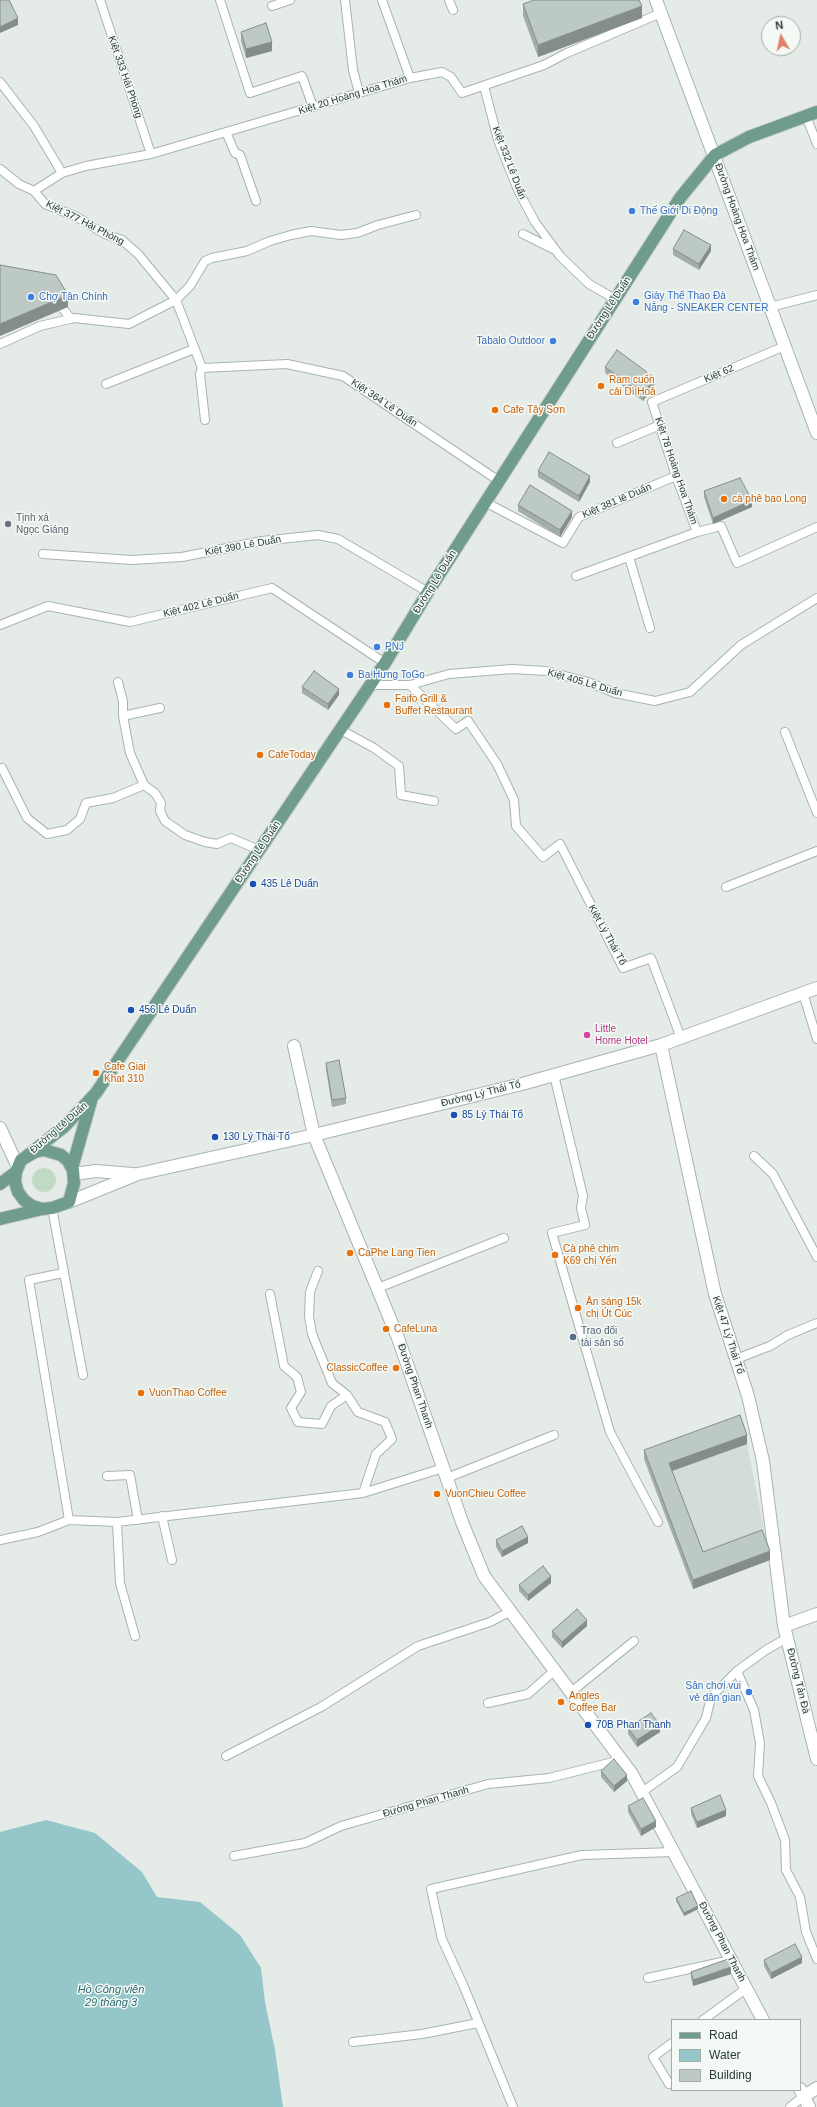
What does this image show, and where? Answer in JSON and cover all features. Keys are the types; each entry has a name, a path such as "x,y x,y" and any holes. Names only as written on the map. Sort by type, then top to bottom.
{"main road":[{"name":"Đường Lê Duẩn","path":"27,1156 65,1126 92,1099 259,850 342,730 485,502 680,198 715,155 749,137 812,114"},
{"name":"Đường Lê Duẩn","path":"73,1171 92,1099"},
{"path":"0,1219 47,1209 69,1202 74,1183 73,1171 61,1155 53,1151 44,1150 27,1156 21,1160 17,1169 15,1182 18,1192 24,1200 32,1206 47,1209"},
{"path":"0,1184 17,1169"}],"street":[{"name":"Đường Hoàng Hoa Thám","path":"656,0 715,155 817,434"},
{"name":"Đường Lý Thái Tổ","path":"69,1202 138,1174 314,1135 554,1075 661,1045 817,988"},
{"name":"Kiệt 47 Lý Thái Tổ","path":"661,1045 715,1294 748,1396 763,1461 784,1626"},
{"name":"Đường Phan Thanh","path":"294,1046 314,1135 398,1338 462,1522 484,1576 509,1612 622,1760 642,1792 762,2019"},
{"path":"0,1128 17,1169"},
{"name":"Đường Lý Thái Tổ","path":"73,1171 138,1174"},
{"path":"784,1626 817,1614"},
{"name":"Đường Tản Đà","path":"784,1626 817,1759"},
{"path":"804,2097 817,2088"}],"lane":[{"name":"Kiệt 333 Hải Phòng","path":"100,0 151,154"},
{"path":"220,0 250,93 302,76 313,107"},
{"path":"272,6 290,0"},
{"path":"345,0 353,70 360,93"},
{"path":"382,0 410,78"},
{"path":"450,0 453,10"},
{"name":"Kiệt 20 Hoàng Hoa Thám","path":"34,191 62,173 86,166 151,154 410,78 442,72 451,77 462,93 544,65 567,53 661,14"},
{"path":"0,82 34,126 62,173"},
{"name":"Kiệt 332 Lê Duẩn","path":"484,86 498,140 518,190 535,222 556,251 589,284 615,299"},
{"path":"812,114 817,144"},
{"path":"226,132 235,153 240,155 256,201"},
{"name":"Kiệt 377 Hải Phòng","path":"0,169 19,184 34,191 45,204 78,218 104,234 122,240 138,254 176,300 194,349"},
{"path":"0,344 40,326 71,319 129,324 176,300 190,286 205,261 212,258 247,251 291,234 311,231 341,235 357,233 378,225 416,215"},
{"path":"523,234 556,251"},
{"path":"770,307 817,296"},
{"path":"51,301 58,301 71,319"},
{"name":"Kiệt 62","path":"652,402 785,346"},
{"path":"106,384 194,349 202,368 200,374 205,420"},
{"name":"Kiệt 364 Lê Duẩn","path":"202,368 287,364 343,376 499,481"},
{"name":"Kiệt 78 Hoàng Hoa Thám","path":"652,402 676,476 697,532 721,526 737,563 817,527"},
{"path":"617,443 660,425"},
{"name":"Kiệt 381 lê Duẩn","path":"485,502 562,543 579,518 676,476"},
{"path":"576,576 697,532"},
{"name":"Kiệt 390 Lê Duẩn","path":"43,554 132,560 182,557 262,541 318,535 338,539 428,592"},
{"path":"629,557 650,628"},
{"name":"Kiệt 402 Lê Duẩn","path":"0,626 48,606 130,622 272,588 386,662"},
{"name":"Kiệt 405 Lê Duẩn","path":"370,685 410,684 449,674 512,669 546,671 588,682 615,693 655,701 690,692 741,645 817,598"},
{"path":"118,682 123,701 123,716 130,753 144,784 155,793 161,803 160,812 165,821 173,829 205,842 217,844 231,838 259,850"},
{"name":"Kiệt Lý Thái Tổ","path":"410,684 456,729 468,720 497,764 514,800 516,826 543,856 560,844 623,968 651,958 681,1038"},
{"path":"123,716 160,708"},
{"path":"342,730 374,748 399,766 401,795 434,801"},
{"path":"785,732 817,812"},
{"path":"2,768 27,818 47,834 67,830 80,819 86,804 113,798 144,784"},
{"path":"726,887 817,851"},
{"path":"802,993 817,1039"},
{"path":"554,1075 583,1196 582,1208 585,1225 552,1233 610,1432 658,1522"},
{"path":"754,1156 773,1174 817,1257"},
{"path":"47,1209 63,1273 82,1375"},
{"path":"378,1288 504,1238"},
{"path":"318,1271 310,1292 309,1316 312,1334 332,1383 347,1395 358,1412 385,1422 392,1439 376,1454 363,1494"},
{"path":"63,1273 29,1280 69,1520"},
{"path":"270,1294 284,1366 297,1377 301,1392 290,1408 298,1422 322,1424 331,1406 347,1395"},
{"path":"736,1359 770,1346 788,1335 817,1323"},
{"path":"0,1540 38,1532 69,1520 117,1522 363,1494 445,1473 554,1435"},
{"path":"107,1476 130,1475 138,1520"},
{"path":"162,1516 172,1560"},
{"path":"117,1522 120,1583 135,1636"},
{"path":"226,1756 268,1736 365,1681 418,1646 490,1622 509,1612"},
{"path":"642,1792 677,1767 706,1718 710,1697 737,1671 766,1650 787,1638"},
{"path":"570,1692 634,1641"},
{"path":"488,1703 528,1694 554,1671"},
{"path":"737,1671 754,1710 760,1742 758,1776 771,1803 784,1840 786,1870 800,1897 806,1932 817,1959"},
{"name":"Đường Phan Thanh","path":"234,1856 305,1843 341,1826 488,1784 549,1778 622,1760"},
{"path":"513,2107 442,1940 431,1890 582,1855 674,1852"},
{"path":"648,1978 731,1959"},
{"path":"704,2019 747,1988"},
{"path":"353,2042 422,2034 478,2023"},
{"path":"669,2084 653,2057 671,2044"},
{"path":"790,2107 804,2097"}],"shaded area":[{"path":"740,1424 747,1444 770,1560 693,1589 644,1459"}],"green space":[{"path":"44,1168 53,1171 56,1180 53,1189 44,1192 35,1189 32,1180 35,1171"}],"water":[{"name":"Hồ Công viên 29 tháng 3","path":"46,1820 95,1833 142,1872 157,1897 200,1902 240,1935 261,1968 265,2002 275,2050 283,2107 0,2107 0,1832"}],"building":[{"path":"0,0 9,0 18,18 0,27"},
{"path":"534,0 639,0 642,6 538,45 523,4"},
{"path":"266,23 272,42 246,49 241,32"},
{"path":"684,230 711,245 699,264 673,249"},
{"name":"Chợ Tân Chính","path":"0,265 56,275 68,295 0,324"},
{"path":"617,350 655,378 643,394 605,367"},
{"path":"549,452 590,476 579,496 538,471"},
{"path":"740,478 752,500 713,518 704,491"},
{"path":"530,485 572,511 560,530 518,505"},
{"path":"314,671 339,689 328,704 302,687"},
{"path":"339,1060 346,1098 332,1100 326,1063"},
{"path":"740,1415 747,1435 669,1463 703,1552 762,1530 770,1551 693,1580 644,1450"},
{"path":"522,1526 528,1537 502,1551 496,1540"},
{"path":"543,1566 551,1576 528,1595 519,1585"},
{"path":"577,1609 587,1620 562,1642 552,1631"},
{"path":"651,1713 660,1725 637,1740 628,1728"},
{"path":"614,1759 627,1775 614,1786 601,1771"},
{"path":"720,1795 726,1810 697,1822 691,1808"},
{"path":"643,1798 656,1821 641,1829 628,1806"},
{"path":"691,1891 698,1906 684,1913 676,1898"},
{"path":"795,1944 802,1957 771,1973 764,1960"},
{"path":"728,1959 731,1967 693,1980 691,1972"}],"place":[{"name":"Thế Giới Di Động","path":"632,211"},
{"name":"Chợ Tân Chính","path":"31,297"},
{"name":"Giày Thể Thao Đà Nẵng - SNEAKER CENTER","path":"636,302"},
{"name":"Tabalo Outdoor","path":"553,341"},
{"name":"Ram cuốn cải Dì Hoả","path":"601,386"},
{"name":"Cafe Tây Sơn","path":"495,410"},
{"name":"cà phê bao Long","path":"724,499"},
{"name":"Tịnh xá Ngọc Giáng","path":"8,524"},
{"name":"PNJ","path":"377,647"},
{"name":"Ba Hưng ToGo","path":"350,675"},
{"name":"Faifo Grill & Buffet Restaurant","path":"387,705"},
{"name":"CafeToday","path":"260,755"},
{"name":"435 Lê Duẩn","path":"253,884"},
{"name":"456 Lê Duẩn","path":"131,1010"},
{"name":"Little Home Hotel","path":"587,1035"},
{"name":"Cafe Giai Khat 310","path":"96,1073"},
{"name":"85 Lý Thái Tổ","path":"454,1115"},
{"name":"130 Lý Thái Tổ","path":"215,1137"},
{"name":"CaPhe Lang Tien","path":"350,1253"},
{"name":"Cà phê chim K69 chị Yến","path":"555,1255"},
{"name":"Ăn sáng 15k chị Út Cúc","path":"578,1308"},
{"name":"CafeLuna","path":"386,1329"},
{"name":"Trao đổi tài sản số","path":"573,1337"},
{"name":"ClassicCoffee","path":"396,1368"},
{"name":"VuonThao Coffee","path":"141,1393"},
{"name":"VuonChieu Coffee","path":"437,1494"},
{"name":"Sân chơi vui vẻ dân gian","path":"749,1692"},
{"name":"Angles Coffee Bar","path":"561,1702"},
{"name":"70B Phan Thanh","path":"588,1725"}]}
